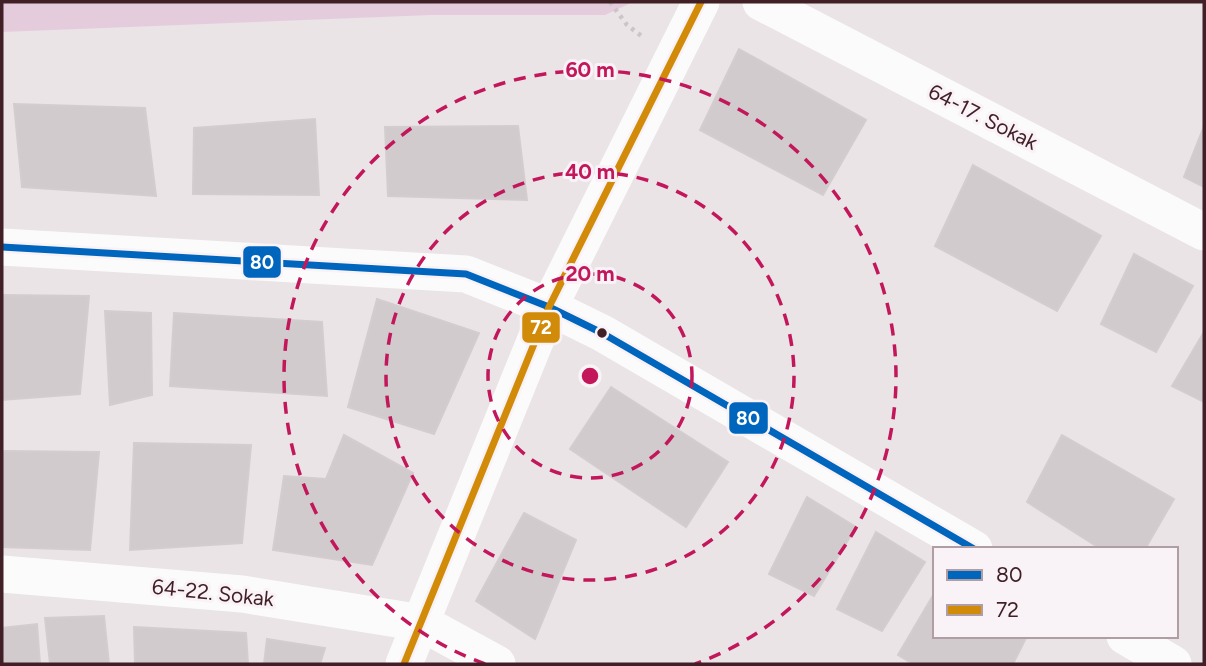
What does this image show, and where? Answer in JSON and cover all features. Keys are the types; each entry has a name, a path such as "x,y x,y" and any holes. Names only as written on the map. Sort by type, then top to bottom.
{"street":[{"path":"404,664 549,307 701,2"},
{"name":"64-17. Sokak","path":"761,2 1204,232"},
{"path":"2,247 466,274 549,307 602,333 971,547"},
{"name":"64-22. Sokak","path":"2,574 243,594 422,623 497,664"},
{"path":"1128,638 1173,664"}],"path":[{"path":"610,2 627,25 672,59"}],"shaded area":[{"path":"2,2 633,2 605,15 431,15 2,32"}],"building":[{"path":"739,49 866,120 823,195 700,130"},
{"path":"14,104 145,108 156,196 22,187"},
{"path":"315,119 319,195 193,194 194,128"},
{"path":"518,126 527,200 388,196 385,127"},
{"path":"1204,126 1204,187 1184,177"},
{"path":"973,165 1101,236 1057,311 935,246"},
{"path":"1134,254 1193,286 1156,352 1101,324"},
{"path":"2,295 89,296 80,394 2,400"},
{"path":"377,299 479,333 434,434 348,407"},
{"path":"105,311 151,313 152,395 110,405"},
{"path":"174,313 322,322 327,396 170,386"},
{"path":"1204,332 1204,402 1172,386"},
{"path":"611,387 728,462 686,527 570,449"},
{"path":"344,435 413,473 372,565 273,550 284,476 326,479"},
{"path":"1062,435 1174,499 1146,547 1098,547 1027,502"},
{"path":"134,443 251,445 242,543 130,550"},
{"path":"2,451 99,452 90,550 2,547"},
{"path":"807,497 856,527 814,596 769,574"},
{"path":"524,513 576,540 535,639 476,601"},
{"path":"876,532 925,562 882,631 837,609"},
{"path":"933,595 933,638 1026,638 1013,664 913,664 898,655"},
{"path":"104,616 109,664 50,664 45,618"},
{"path":"37,624 40,664 2,664 2,628"},
{"path":"134,627 246,633 248,664 135,664"},
{"path":"267,639 325,648 320,664 264,664"}],"transit line":[{"name":"72","path":"404,664 549,307 701,2"},
{"name":"80","path":"2,247 466,274 549,307 602,333 971,547"}]}
